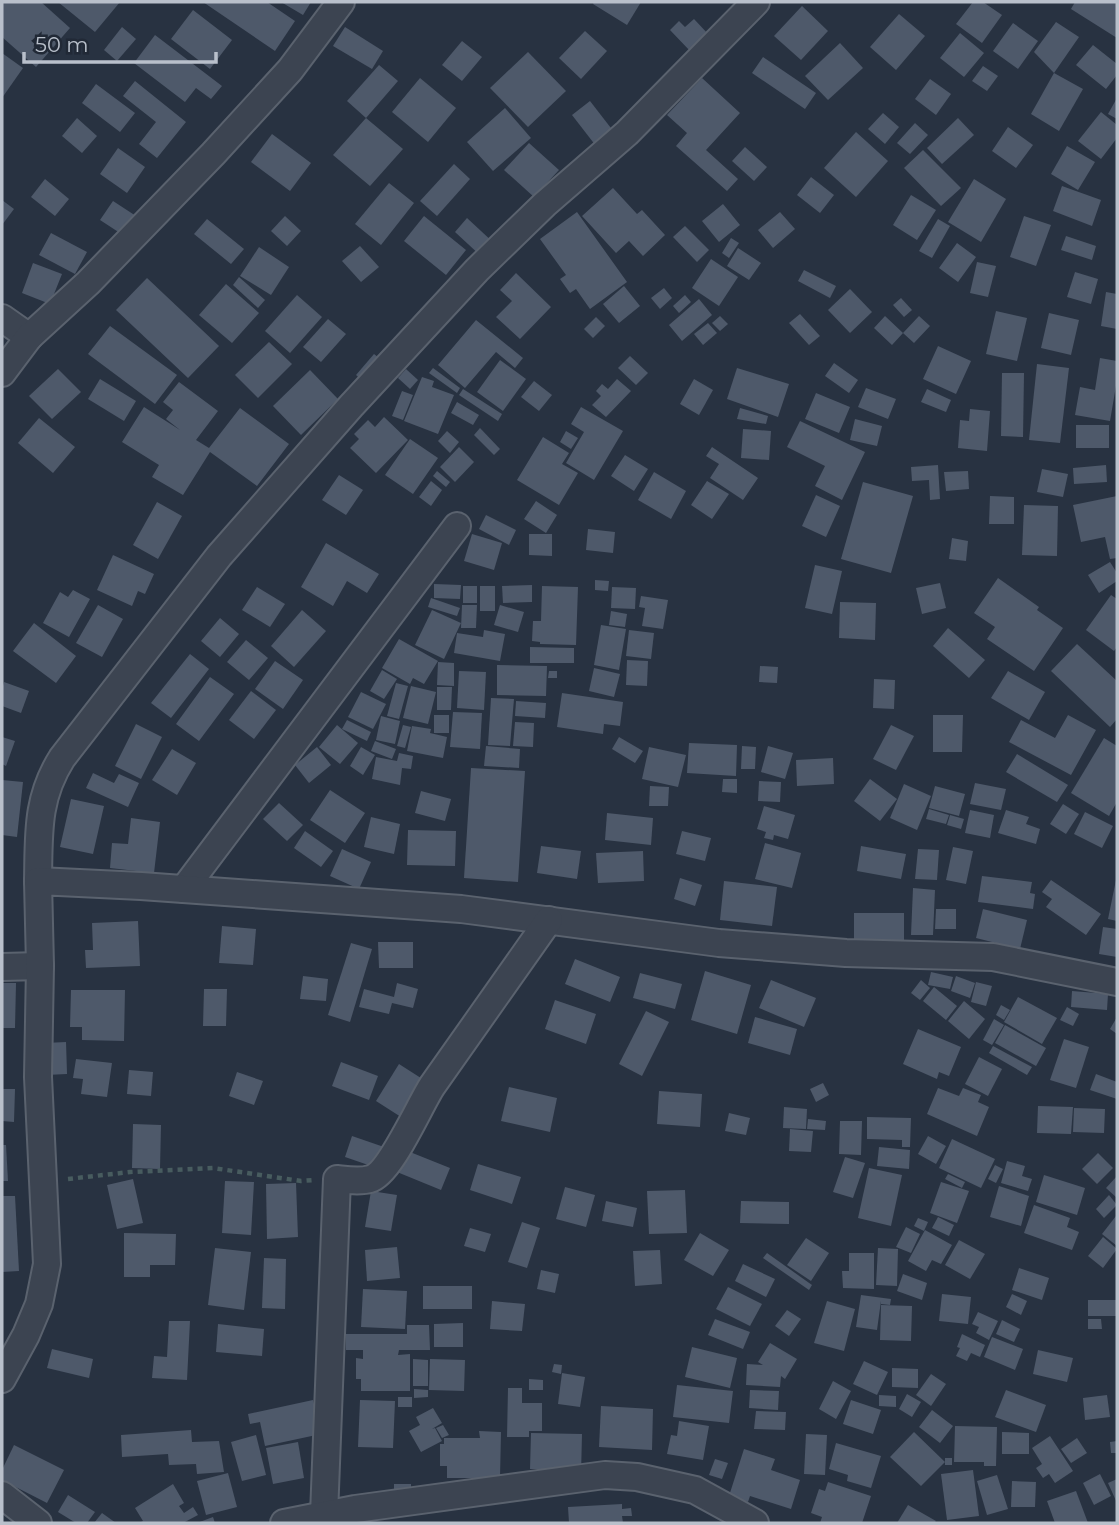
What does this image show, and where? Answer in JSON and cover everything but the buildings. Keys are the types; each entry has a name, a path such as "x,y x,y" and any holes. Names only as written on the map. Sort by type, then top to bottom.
{"street":[{"path":"2,373 29,337 88,283 214,154 290,70 341,2"},
{"path":"2,1379 39,1304 47,1264 37,1046 40,966 38,881 40,810 51,775 219,556 351,406 477,270 545,204 626,133 756,2"},
{"path":"2,318 29,337"},
{"path":"184,889 457,526"},
{"path":"38,881 461,909 719,943 846,953 993,957 1117,982"},
{"path":"324,1515 337,1179 370,1179 382,1173 432,1086 549,920"},
{"path":"2,967 40,966"},
{"path":"284,1523 355,1509 605,1475 637,1477 695,1490 755,1523"},
{"path":"2,1495 38,1523"}],"path":[{"path":"43,1182 130,1172 213,1168 301,1181 337,1179"}]}
